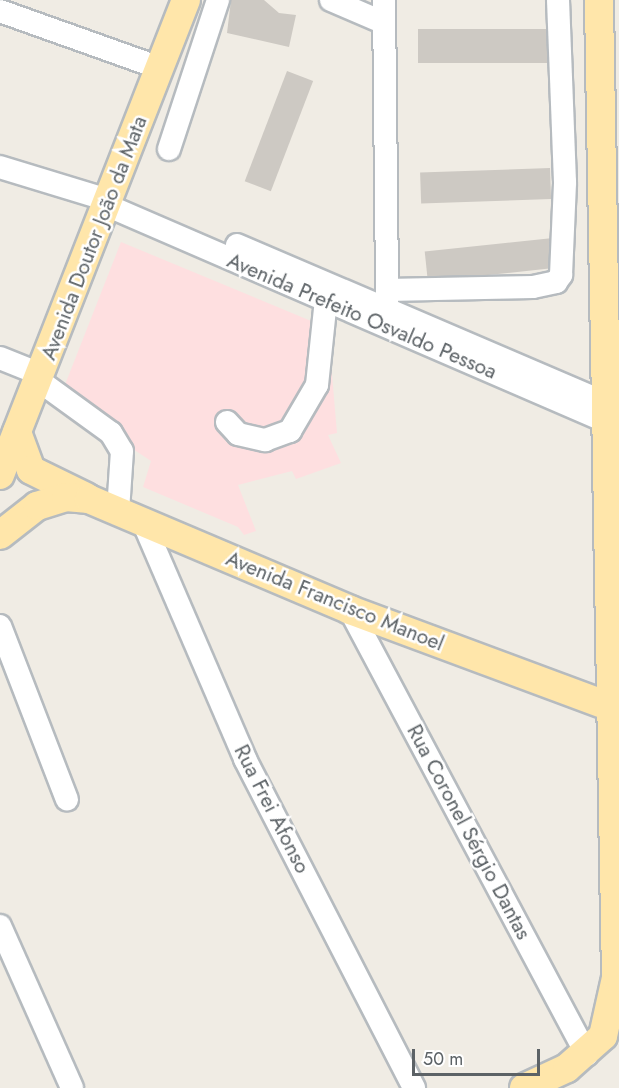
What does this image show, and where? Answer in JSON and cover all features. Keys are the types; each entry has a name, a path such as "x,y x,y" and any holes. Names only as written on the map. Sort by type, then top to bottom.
{"main road":[{"name":"Avenida Doutor João da Mata","path":"0,475 19,438 186,0"},
{"path":"524,1088 603,1044 616,978 617,709 613,416 599,0"},
{"path":"19,438 32,470 89,499"},
{"name":"Avenida Francisco Manoel","path":"0,535 52,500 89,499 350,610 617,709"}],"street":[{"path":"169,149 218,0"},
{"path":"331,0 383,11 387,300 533,288 548,285 561,275 565,182 558,0"},
{"path":"0,10 160,68"},
{"path":"0,166 111,200"},
{"name":"Avenida Prefeito Osvaldo Pessoa","path":"111,200 387,300 613,416"},
{"name":"Avenida Prefeito Osvaldo Pessoa","path":"111,200 326,300 613,416"},
{"path":"227,422 238,434 265,440 290,431 317,385 326,300"},
{"path":"0,358 40,379 111,433 122,451 118,512"},
{"path":"0,494 19,438"},
{"name":"Rua Frei Afonso","path":"144,524 245,759 414,1088"},
{"name":"Rua Coronel Sérgio Dantas","path":"350,610 603,1044"},
{"path":"0,626 68,800"},
{"path":"0,926 72,1088"}],"shaded area":[{"path":"121,242 328,328 337,433 328,435 341,463 296,479 292,471 238,485 256,531 244,535 238,527 143,487 151,461 59,400"}],"building":[{"path":"231,0 264,0 279,13 296,15 289,47 227,33"},
{"path":"418,29 550,29 550,63 418,63"},
{"path":"287,71 313,81 271,191 245,181"},
{"path":"550,168 551,199 421,204 420,173"},
{"path":"553,238 556,268 428,281 425,251"}]}
